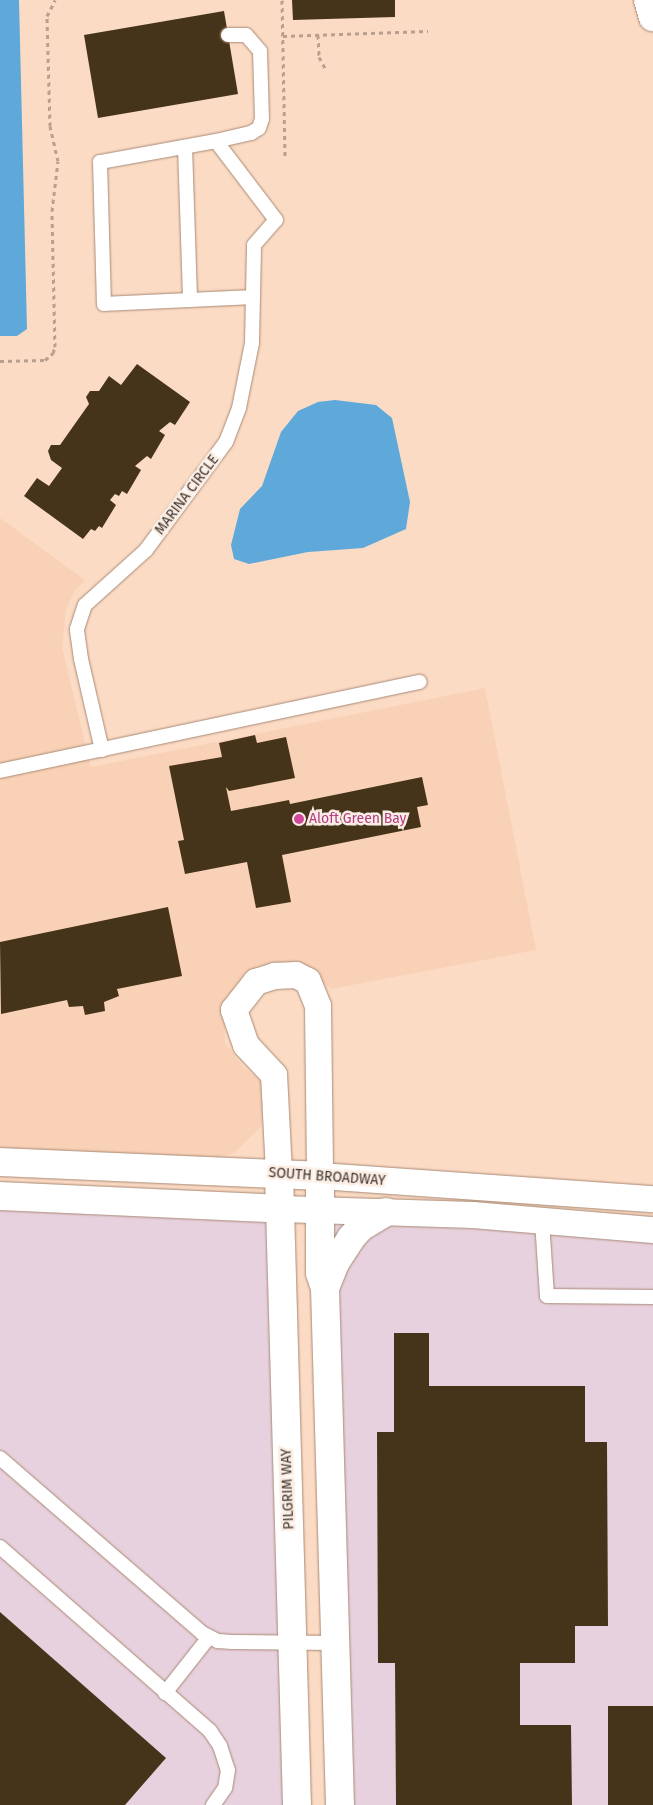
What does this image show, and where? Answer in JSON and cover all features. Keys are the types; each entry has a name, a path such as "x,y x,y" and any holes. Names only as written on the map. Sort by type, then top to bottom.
{"main road":[{"path":"648,0 653,17"},
{"name":"SOUTH BROADWAY","path":"0,1162 320,1176"},
{"name":"PILGRIM WAY","path":"279,1173 297,1805"},
{"path":"320,1176 318,1210 320,1273 325,1288 340,1805"},
{"path":"0,1196 280,1209"},
{"path":"325,1288 335,1263 351,1238 361,1227 386,1212"}],"street":[{"path":"279,1173 274,1074 246,1044 234,1010 256,982 275,976 296,975 308,981 318,1006 320,1176"},
{"name":"SOUTH BROADWAY","path":"320,1176 653,1199"},
{"path":"280,1209 386,1212 542,1221 653,1230"}],"lane":[{"path":"228,35 246,35 260,51 262,119 259,128 251,133 216,141 100,162 104,304 253,298"},
{"name":"MARINA CIRCLE","path":"102,750 77,629 85,605 146,550 226,442 239,408 252,343 254,245 276,220 216,141"},
{"path":"186,147 190,300"},
{"path":"0,771 420,682"},
{"path":"542,1221 548,1296 653,1297"},
{"path":"0,1458 209,1636 232,1642 292,1641 335,1643"},
{"path":"0,1547 210,1731 220,1746 228,1770 225,1788 213,1805"},
{"path":"165,1693 209,1636"}],"path":[{"path":"0,361 44,360 53,354 55,347 52,211 58,161 50,126 48,16 55,0"},
{"path":"282,0 285,156"},
{"path":"283,36 428,31"},
{"path":"318,35 318,57 325,68"}],"shaded area":[{"path":"0,518 85,580 74,592 66,610 62,647 91,767 485,688 536,950 331,989 296,965 273,962 250,970 224,1003 225,1043 244,1068 260,1080 263,1095 261,1127 234,1153 210,1159 0,1151"},
{"path":"0,1196 281,1209 297,1805 0,1805"},
{"path":"318,1210 653,1230 653,1805 340,1805"}],"water":[{"path":"0,0 19,0 27,329 17,336 0,336"},
{"path":"335,400 376,405 392,418 410,502 406,529 363,548 308,552 249,564 234,559 231,545 240,509 262,486 281,432 298,411 318,402"}],"building":[{"path":"292,0 395,0 395,17 293,20"},
{"path":"224,11 238,94 98,118 84,35"},
{"path":"137,364 190,402 175,425 170,422 159,431 165,435 151,459 147,456 135,466 141,470 127,494 122,491 119,496 115,494 110,500 116,505 102,528 99,526 95,531 91,529 83,539 24,496 37,478 49,486 62,468 51,460 48,451 51,445 60,445 89,404 86,397 90,391 99,391 109,376 121,385"},
{"name":"Aloft Green Bay","path":"255,735 257,743 286,737 295,778 229,791 226,787 231,811 289,800 290,804 422,777 428,805 417,807 421,827 282,855 291,902 256,908 247,862 185,874 178,841 184,840 169,766 222,757 219,743"},
{"path":"168,907 182,976 117,989 119,996 104,1002 105,1011 85,1015 83,1006 69,1007 67,1000 1,1014 0,942"},
{"path":"394,1333 429,1333 429,1386 585,1386 585,1442 607,1442 608,1626 575,1626 575,1663 520,1663 520,1725 571,1725 572,1805 396,1805 395,1663 378,1663 377,1432 394,1432"},
{"path":"0,1612 166,1758 125,1805 0,1805"},
{"path":"608,1706 653,1706 653,1805 608,1805"}],"place":[{"name":"Aloft Green Bay","path":"299,819"}]}
